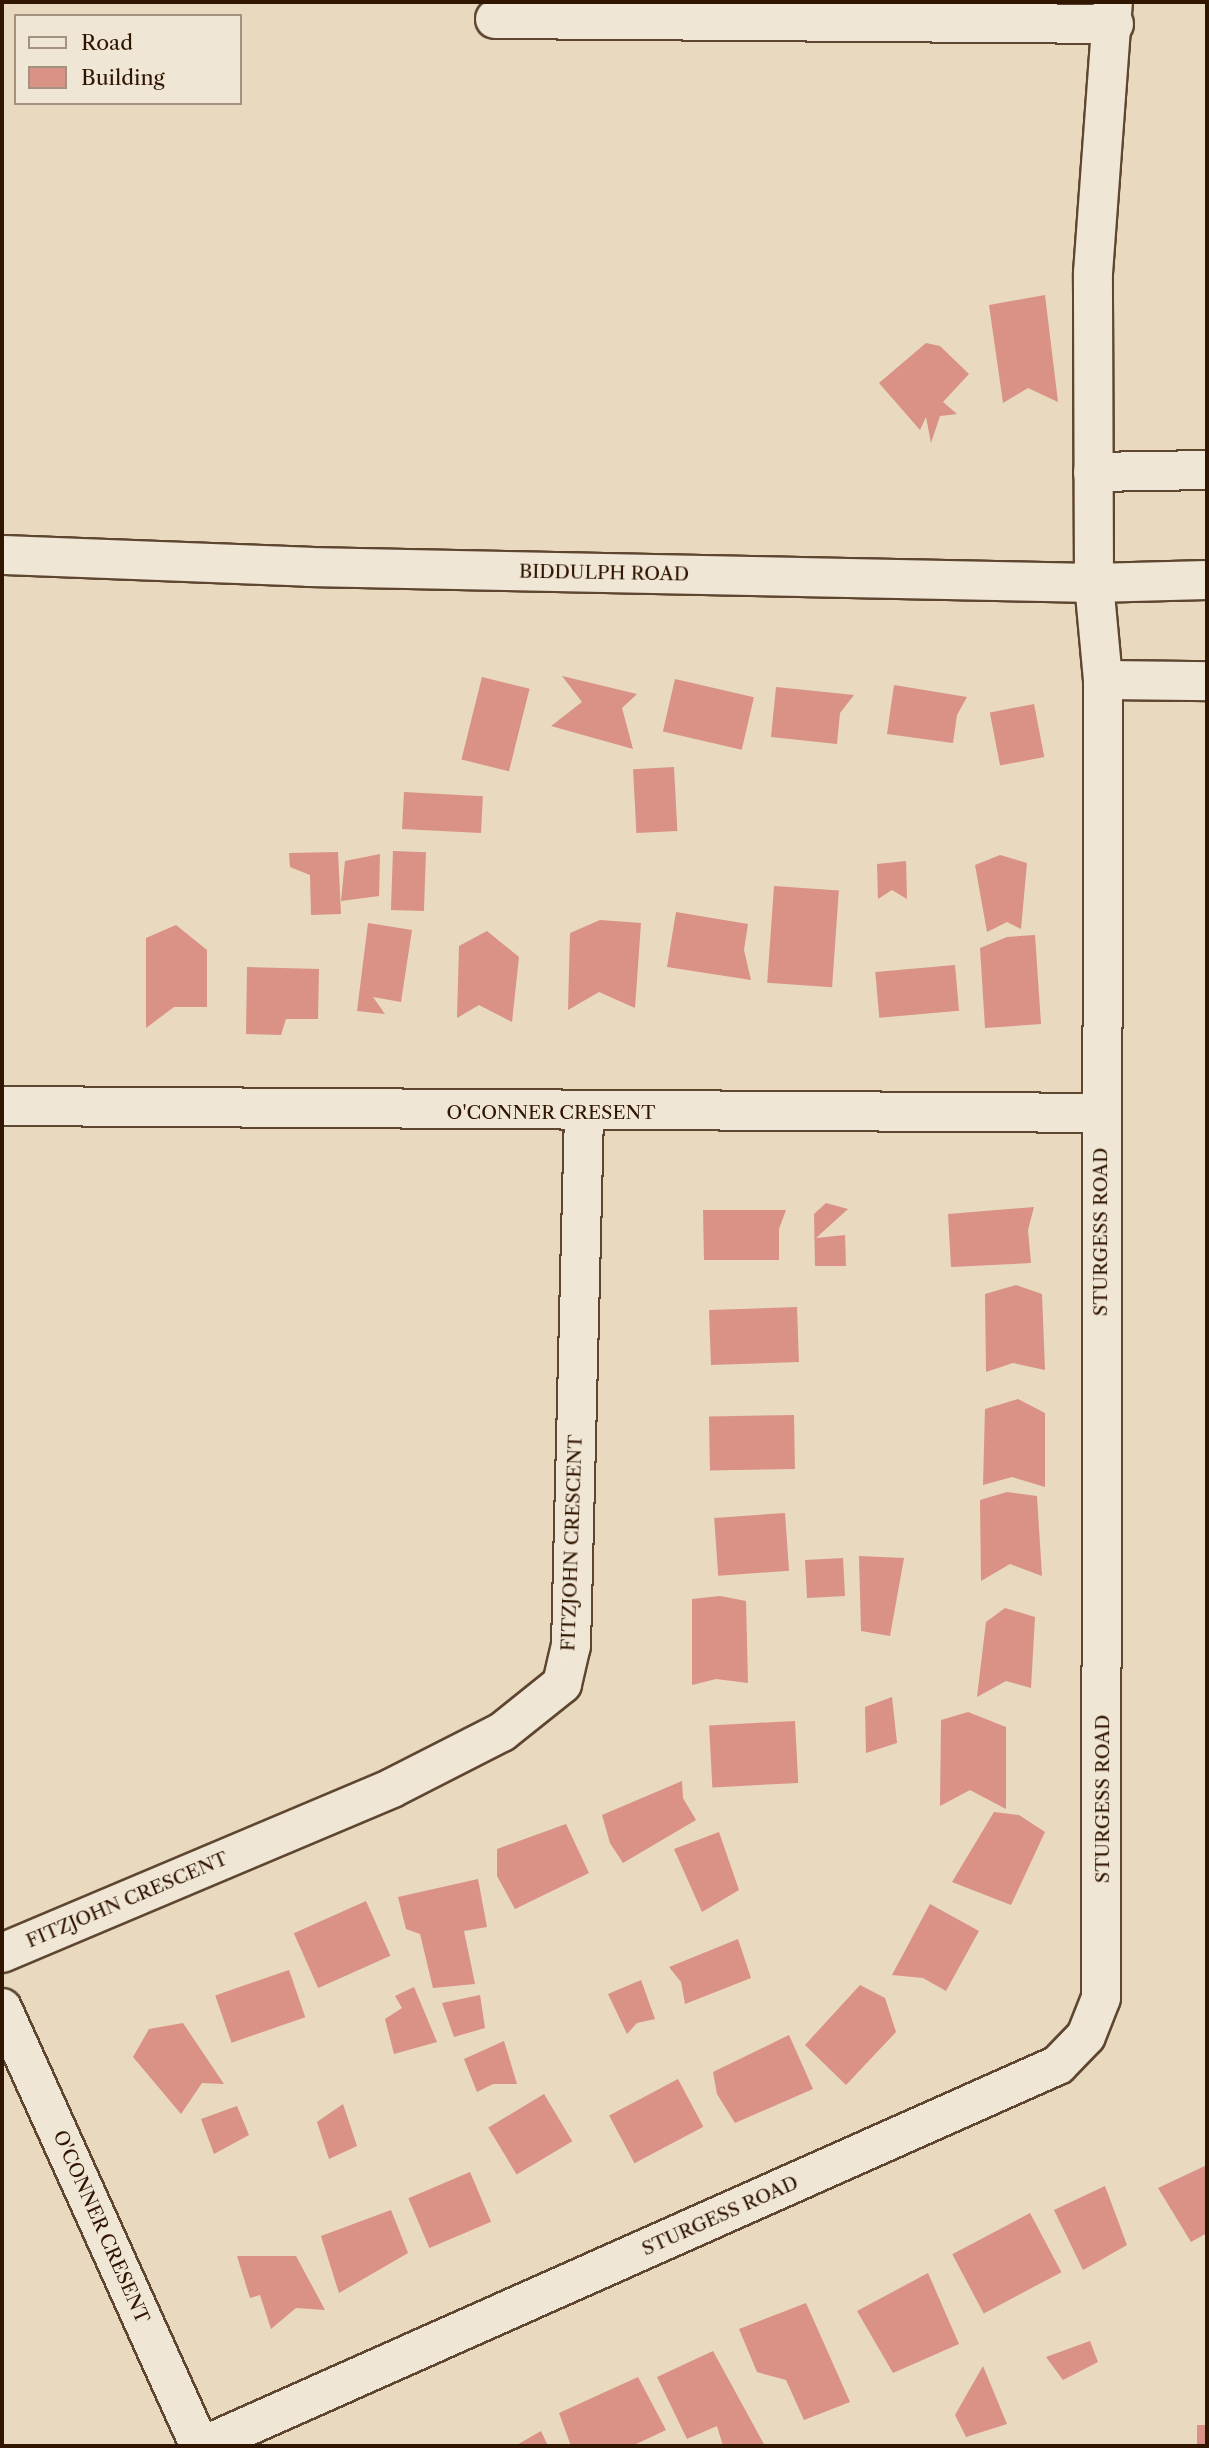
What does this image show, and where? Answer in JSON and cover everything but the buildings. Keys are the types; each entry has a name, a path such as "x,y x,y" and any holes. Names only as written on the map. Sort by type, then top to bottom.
{"street":[{"path":"495,19 1113,13"},
{"name":"STURGESS ROAD","path":"201,2446 1058,2065 1086,2036 1101,1998 1104,1967 1101,1113 1103,680 1094,583 1093,273 1113,13"},
{"path":"1093,472 1207,470"},
{"name":"BIDDULPH ROAD","path":"2,555 309,567 1094,583 1207,580"},
{"path":"1103,680 1207,681"},
{"name":"O'CONNER CRESENT","path":"2,1106 584,1113 1101,1113"},
{"name":"FITZJOHN CRESCENT","path":"2,1953 392,1788 502,1732 562,1684 571,1646 584,1113"},
{"name":"O'CONNER CRESENT","path":"2,2008 201,2446"}]}
